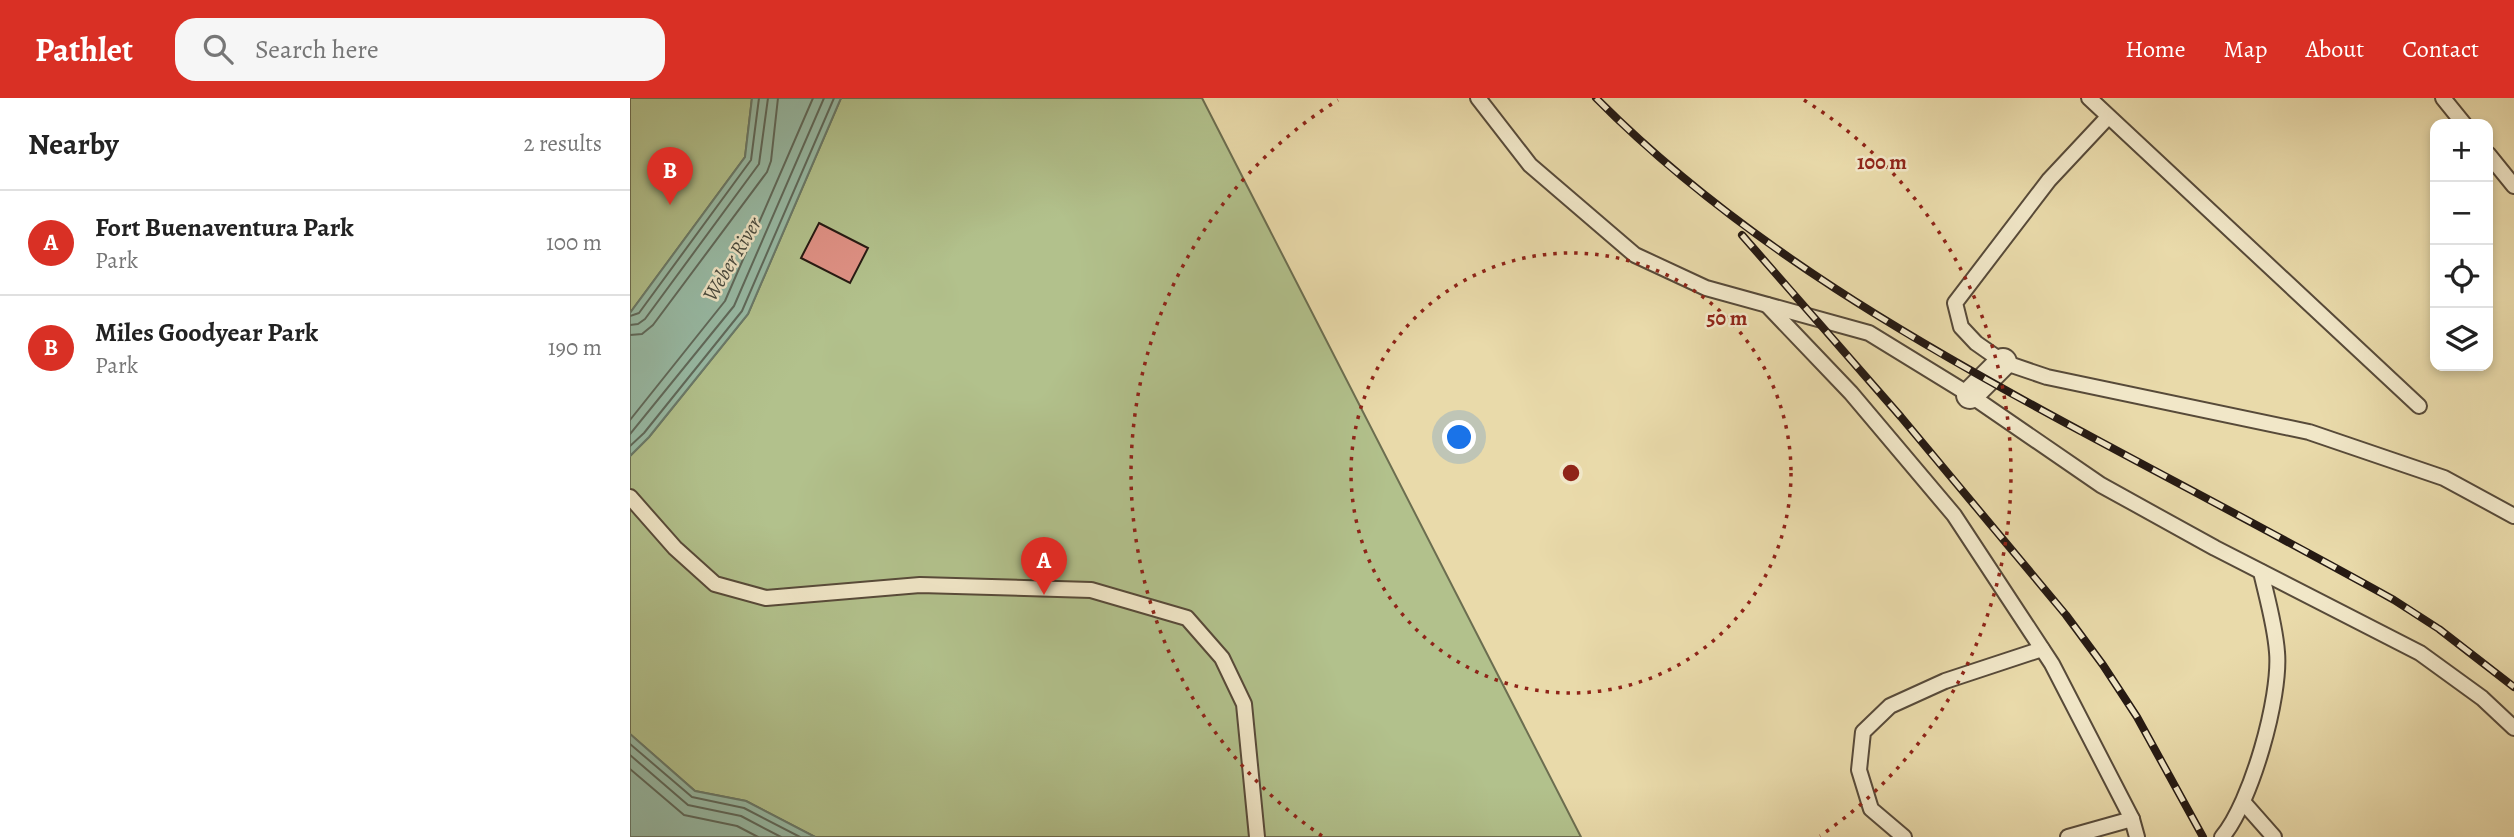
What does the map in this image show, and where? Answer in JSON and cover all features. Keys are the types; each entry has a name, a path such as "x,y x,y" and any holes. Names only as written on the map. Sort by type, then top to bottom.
{"street":[{"path":"1970,395 2003,362"}],"lane":[{"path":"1478,98 1530,165 1635,255 1706,288 1869,332 1970,395 2101,485 2261,572 2420,653 2482,698 2514,728"},
{"path":"2088,98 2419,406"},
{"path":"2443,98 2460,119"},
{"path":"2108,117 2049,180 1955,303 1961,327 1976,343 2003,362 2047,377 2309,432 2444,478 2514,516"},
{"path":"2493,160 2514,186"},
{"path":"1766,304 1851,393 1954,515 2042,649 2132,819 2137,837"},
{"path":"630,498 675,548 715,584 766,598 920,586 1091,590 1187,618 1222,658 1244,704 1257,837"},
{"path":"2227,835 2244,803 2273,709 2277,653 2261,572"},
{"path":"1904,837 1871,809 1859,770 1863,732 1890,706 1945,681 2042,649"},
{"path":"2244,803 2274,837"},
{"path":"2068,837 2132,819"}],"shaded area":[{"path":"630,98 752,98 745,157 630,313"},
{"path":"841,98 1202,98 1581,837 815,837 746,801 695,791 630,734 630,456 649,437 748,314"}],"water":[{"name":"Weber River","path":"752,98 841,98 748,314 649,437 630,456 630,313 745,157"},
{"path":"630,734 695,791 746,801 815,837 630,837"}],"building":[{"path":"819,223 868,248 850,283 801,258"}],"railway":[{"path":"1596,98 1710,199 1835,288 1900,329 2034,406 2394,600 2439,629 2514,687"},
{"path":"1742,235 1901,417 2066,615 2137,717 2203,837"}],"place":[{"name":"Miles Goodyear Park","path":"670,205"},
{"name":"Fort Buenaventura Park","path":"1044,595"}]}
